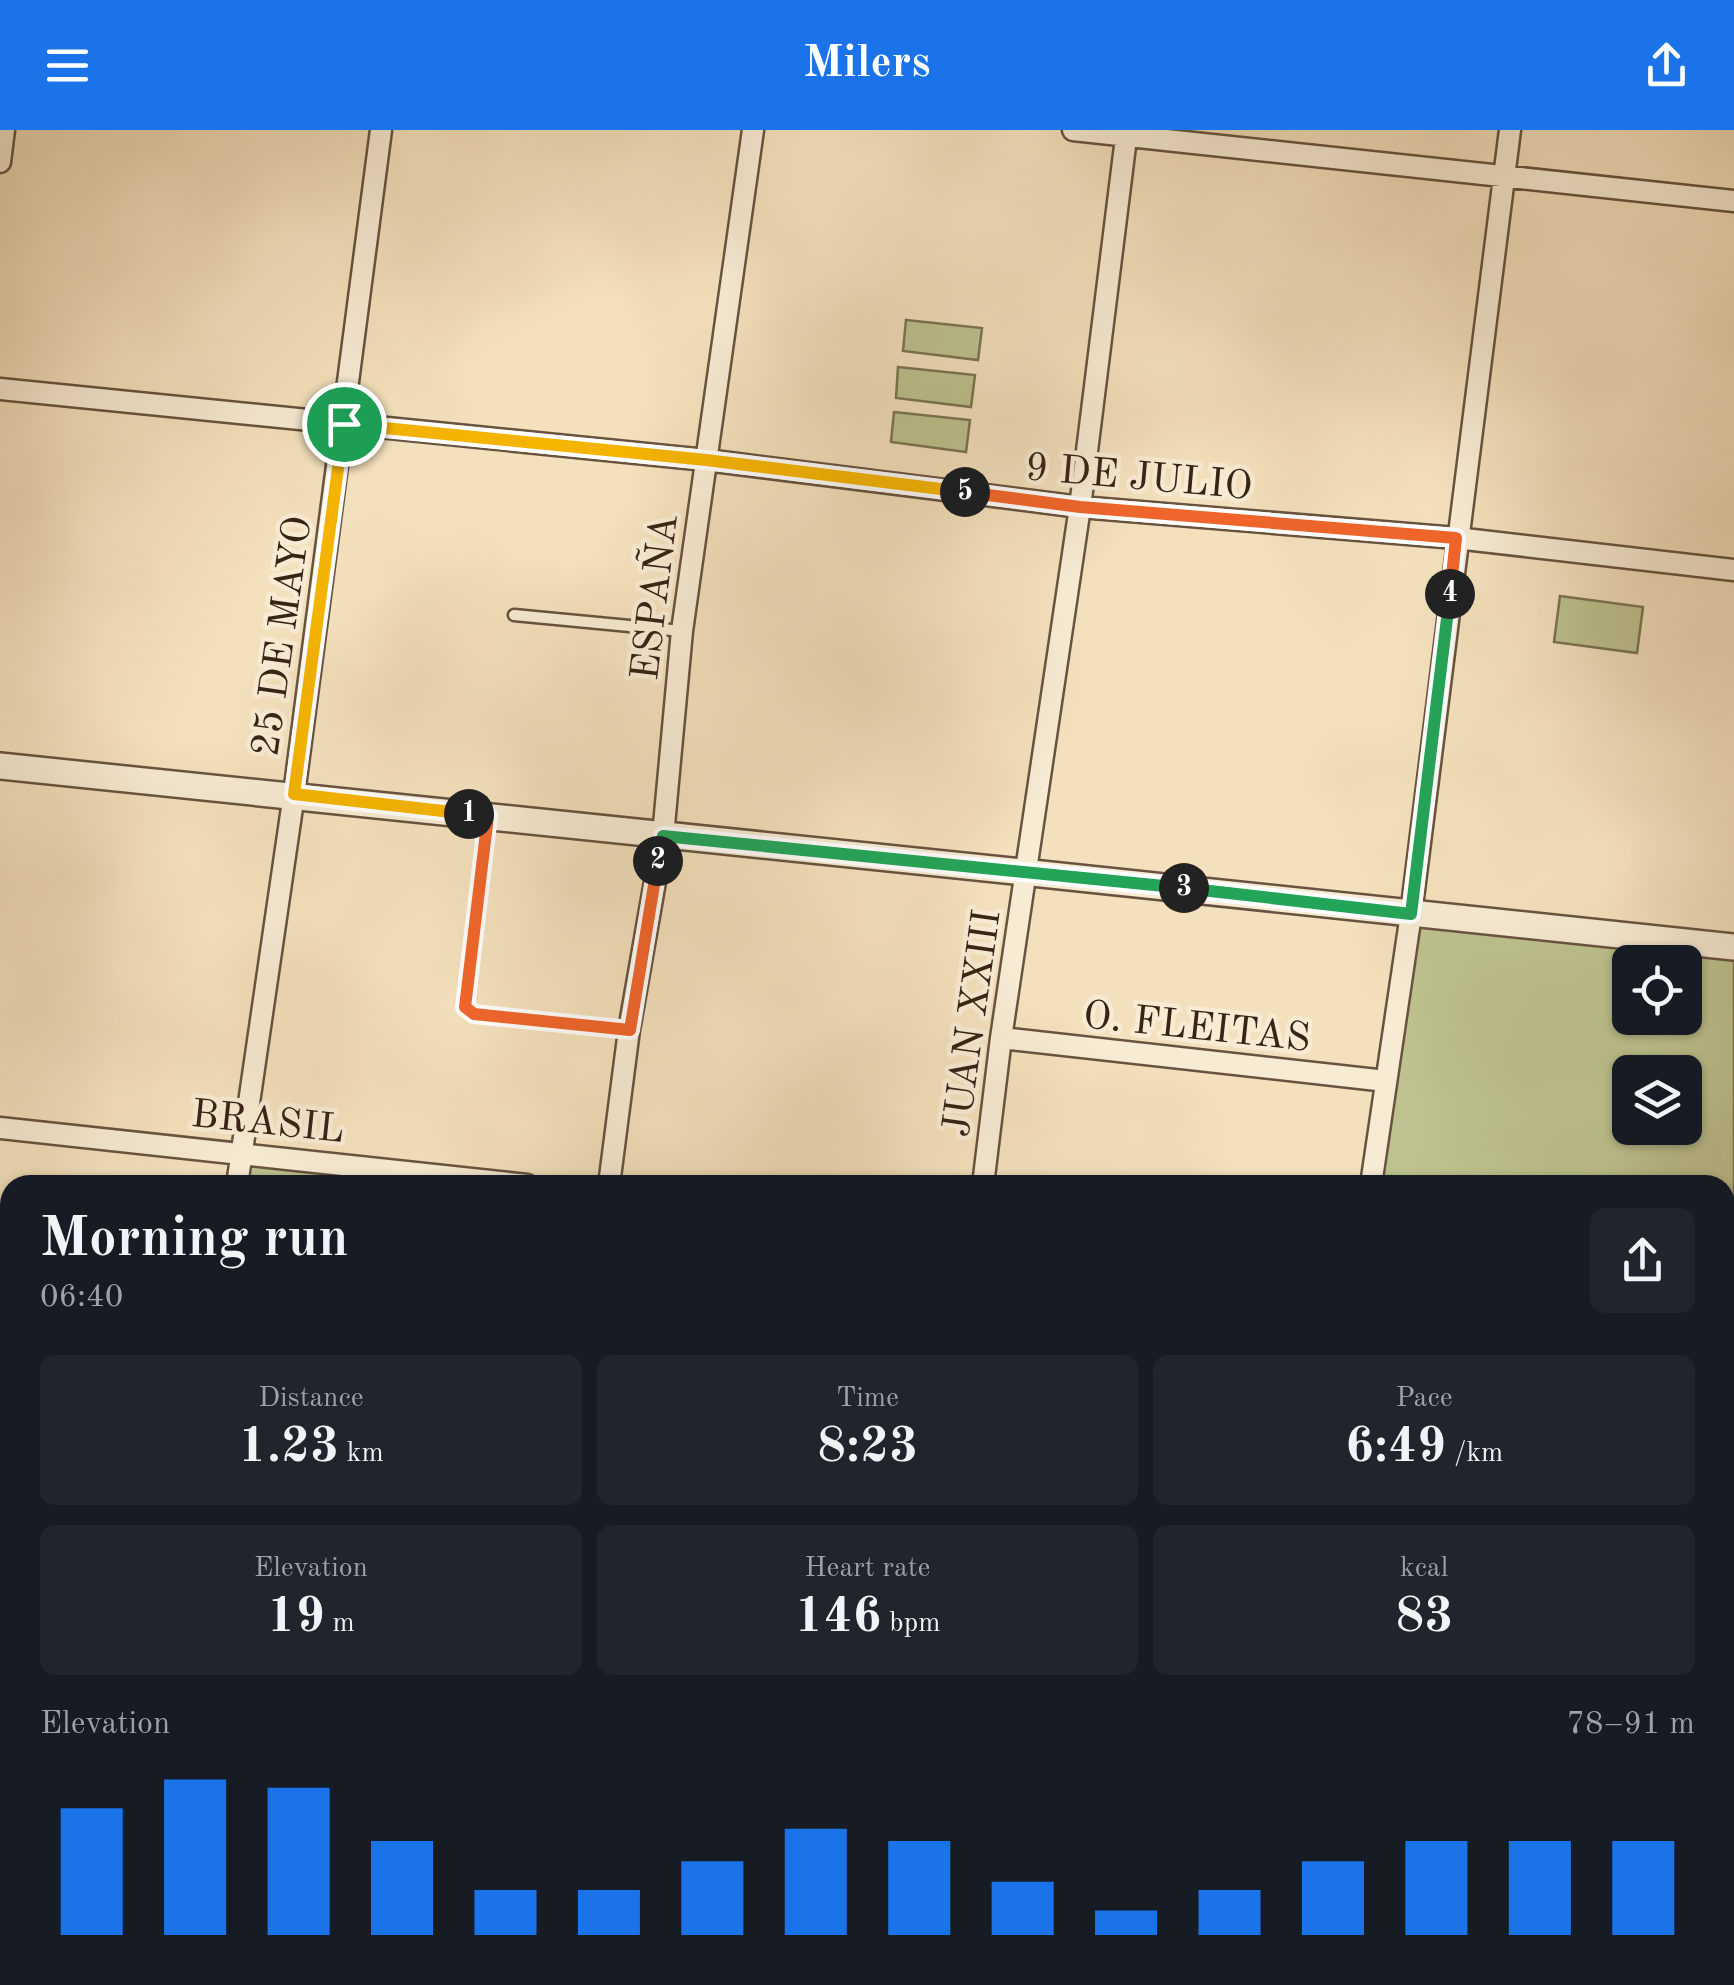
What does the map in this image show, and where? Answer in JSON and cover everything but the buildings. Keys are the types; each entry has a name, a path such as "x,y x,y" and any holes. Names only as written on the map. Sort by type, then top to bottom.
{"street":[{"path":"0,162 4,130"},
{"name":"25 DE MAYO","path":"238,1175 294,794 381,130"},
{"name":"ESPAÑA","path":"610,1175 663,836 682,631 754,130"},
{"path":"1073,130 1734,201"},
{"path":"1372,1175 1411,914 1510,130"},
{"name":"JUAN XXIII","path":"984,1175 1080,507 1127,133"},
{"name":"9 DE JULIO","path":"0,389 706,460 1080,507 1456,538 1734,570"},
{"path":"0,766 1028,870 1734,948"},
{"name":"O. FLEITAS","path":"1001,1038 1386,1081"},
{"name":"BRASIL","path":"0,1128 441,1175"}],"lane":[{"path":"514,615 682,631"},
{"path":"488,816 465,1007 474,1014 630,1030"}],"green space":[{"path":"906,320 982,328 978,360 903,351"},
{"path":"898,367 975,375 971,407 896,398"},
{"path":"894,412 970,420 966,452 891,442"},
{"path":"1560,596 1643,607 1637,653 1554,642"},
{"path":"1411,914 1734,947 1734,1175 1372,1175"},
{"path":"241,1152 440,1175 238,1175"}],"route":[{"path":"344,424 706,460 1080,507 1456,538 1411,914 1028,870 663,836 630,1030 474,1014 465,1007 488,816 294,794 344,424"}]}
